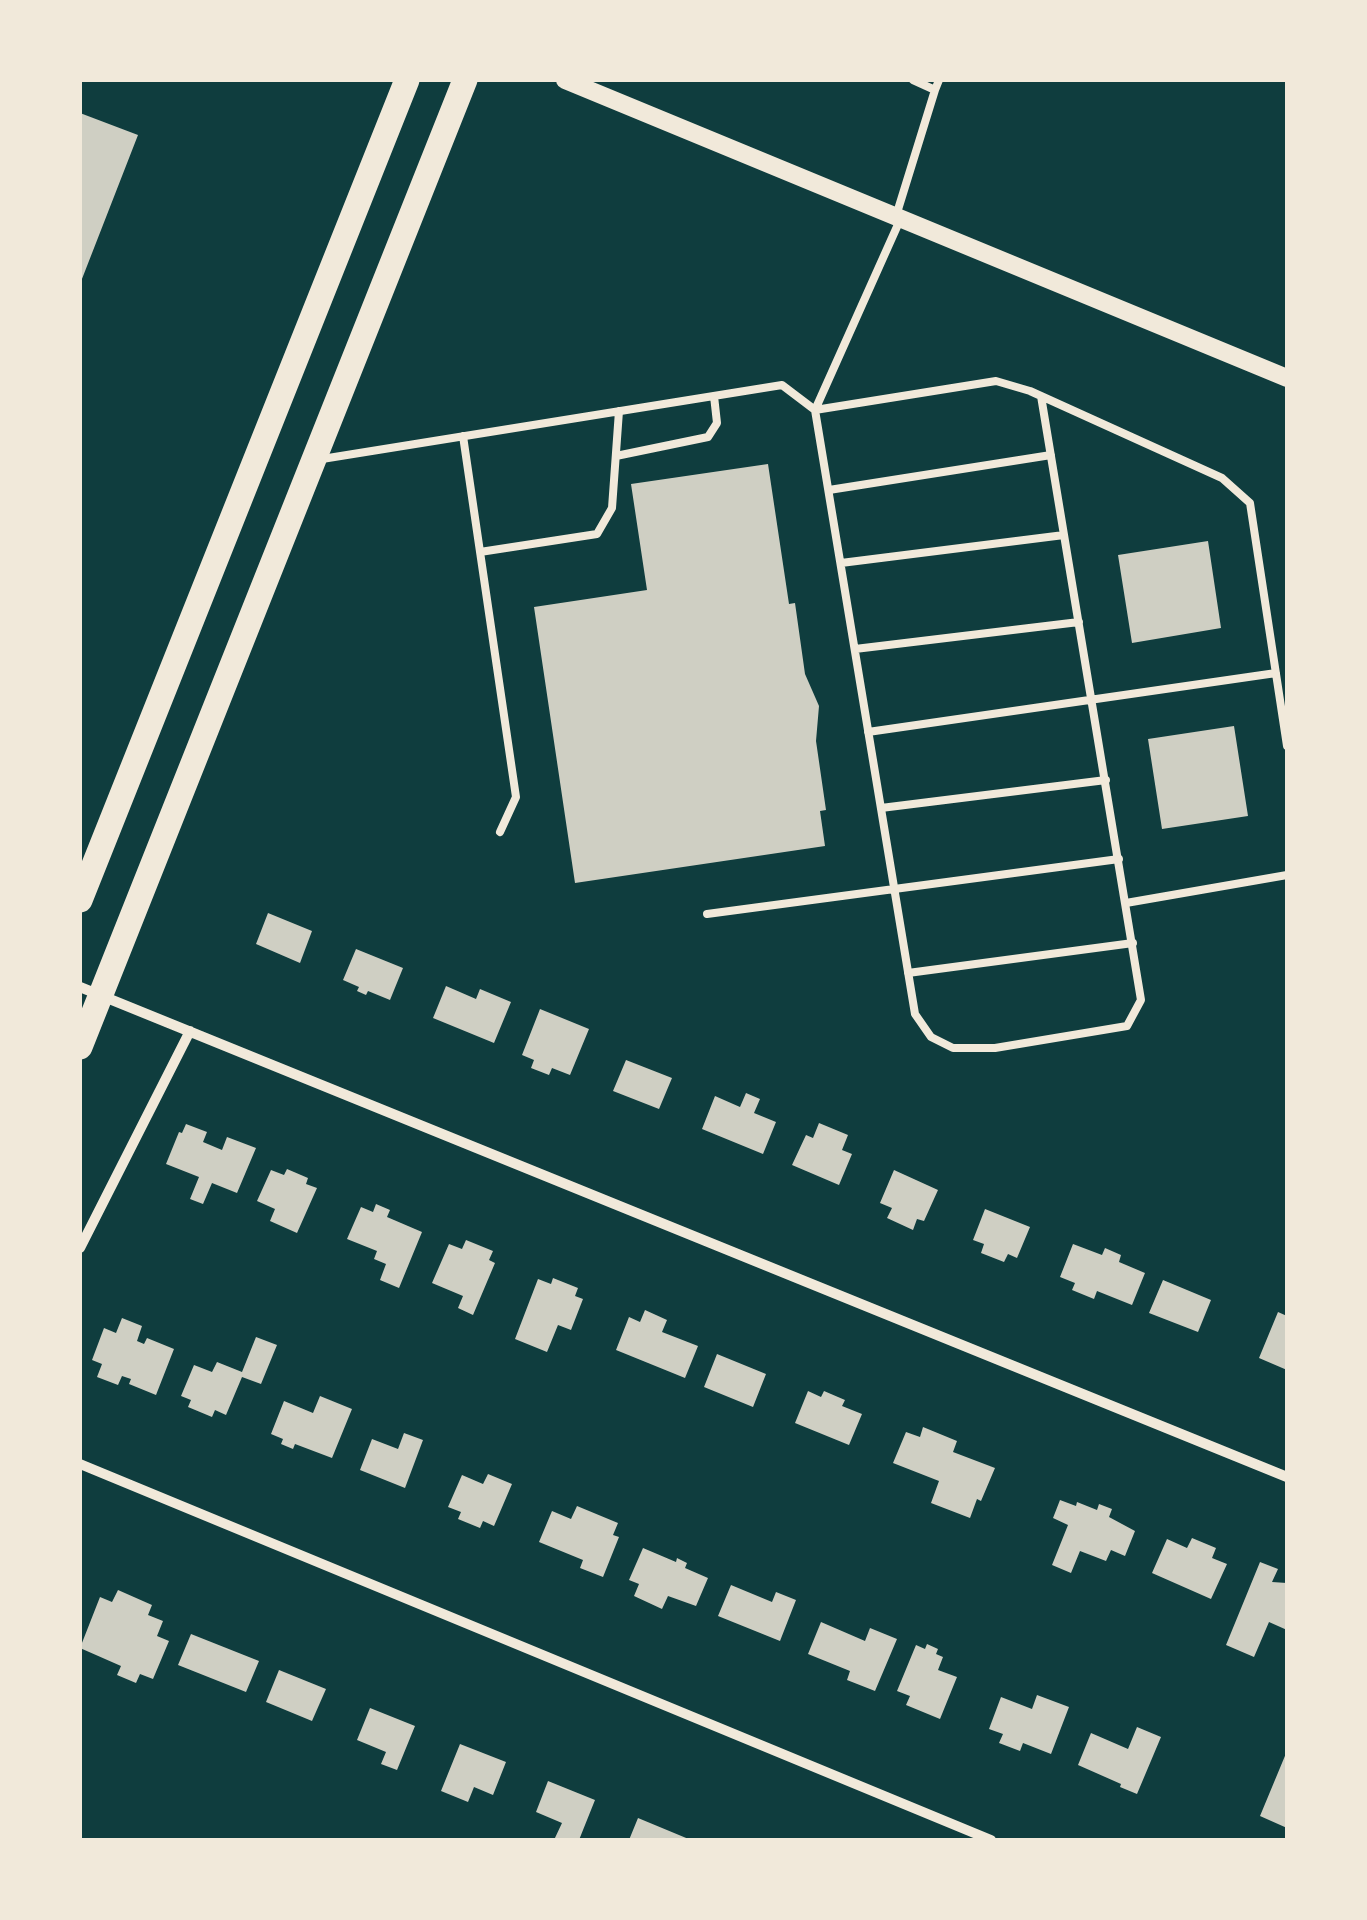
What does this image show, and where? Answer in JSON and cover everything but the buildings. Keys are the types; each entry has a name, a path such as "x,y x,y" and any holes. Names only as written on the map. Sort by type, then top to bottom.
{"main road":[{"path":"80,900 407,80"},
{"path":"80,1047 91,992 316,460 465,80"}],"street":[{"path":"565,80 1287,378"},
{"path":"91,992 1287,1476"},
{"path":"80,1248 190,1031"},
{"path":"80,1464 991,1840"}],"lane":[{"path":"913,80 937,85 898,217 815,410 915,1014 931,1038 953,1048 995,1048 1127,1026 1141,1000 1041,396"},
{"path":"316,460 782,385 815,410 996,382 1041,396 1222,478 1250,503 1287,746"},
{"path":"616,456 708,438 716,423 714,396"},
{"path":"480,552 597,534 612,508 620,411"},
{"path":"462,436 516,797 500,832"},
{"path":"828,490 1051,455"},
{"path":"840,563 1064,534"},
{"path":"855,650 1079,622"},
{"path":"868,732 1276,674"},
{"path":"881,808 1106,780"},
{"path":"707,914 1119,859"},
{"path":"1126,903 1287,875"},
{"path":"908,973 1133,943"}]}
